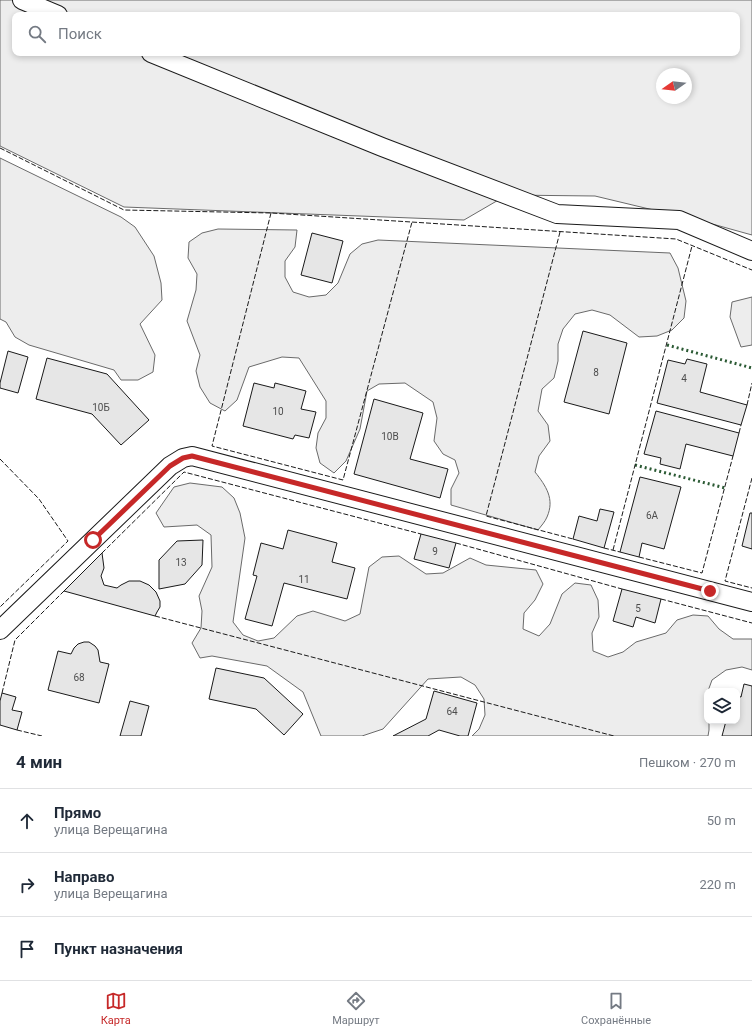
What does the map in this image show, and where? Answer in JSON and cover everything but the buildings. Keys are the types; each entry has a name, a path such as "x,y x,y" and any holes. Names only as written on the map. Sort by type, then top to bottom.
{"street":[{"path":"22,0 51,12"},
{"path":"158,56 382,148 557,214 679,220 752,251"},
{"path":"0,630 170,466 183,458 192,456 752,602"}],"shaded area":[{"path":"0,0 752,0 752,235 595,196 507,195 464,220 124,207 0,146"},
{"path":"0,158 121,217 135,227 154,256 161,283 162,300 140,324 155,355 153,372 138,380 121,380 114,370 29,345 15,337 6,322 0,319"},
{"path":"218,229 297,230 295,247 285,261 285,277 293,292 309,297 326,295 338,283 350,254 362,244 378,240 670,253 678,268 686,301 684,318 672,330 657,336 639,337 610,315 592,310 575,314 563,329 558,344 558,361 554,378 542,389 538,411 548,425 550,441 539,456 535,472 546,488 550,499 550,504 546,519 538,530 451,505 451,489 459,473 455,460 443,454 434,441 437,418 433,402 405,383 379,384 367,391 360,429 346,461 334,473 320,463 316,448 318,433 326,418 326,401 299,358 282,357 249,367 237,400 225,411 210,403 200,387 196,371 200,355 187,321 196,290 197,274 188,258 189,242 202,233"},
{"path":"752,297 752,345 741,347 730,317 732,302"},
{"path":"190,483 222,487 234,498 240,513 245,538 233,622 243,635 258,641 274,638 297,616 313,611 345,621 360,614 369,567 382,557 399,556 426,574 443,573 470,558 486,565 536,570 543,584 535,600 524,613 523,629 539,636 550,624 562,594 575,583 591,585 598,600 599,617 592,633 593,651 608,657 623,652 636,642 666,633 677,620 693,615 708,616 719,629 733,639 752,639 752,670 742,667 726,670 712,680 709,688 704,688 704,724 709,724 708,736 472,736 479,729 485,715 484,699 475,685 461,677 428,679 383,729 362,736 321,736 303,692 267,666 212,656 200,658 192,643 201,628 202,611 199,596 212,567 211,535 197,525 164,527 156,513 174,487"}],"hedge":[{"path":"667,345 752,368"},
{"path":"635,465 725,488"}],"fence":[{"path":"0,148 124,210 271,213 676,239 752,270"},
{"path":"271,213 212,446 343,480 412,222"},
{"path":"560,232 486,516 573,539"},
{"path":"613,550 692,246"},
{"path":"747,405 752,383"},
{"path":"739,433 741,425"},
{"path":"639,557 702,573 733,456"},
{"path":"0,459 39,499 68,541 0,607"},
{"path":"102,553 184,472 421,534"},
{"path":"752,478 725,581 752,588"},
{"path":"456,543 622,589"},
{"path":"604,548 620,552"},
{"path":"2,693 15,640 64,591"},
{"path":"661,599 752,623"},
{"path":"155,616 614,736"},
{"path":"17,730 42,736"}],"route":[{"path":"93,540 170,466 183,458 192,456 710,591"}]}
